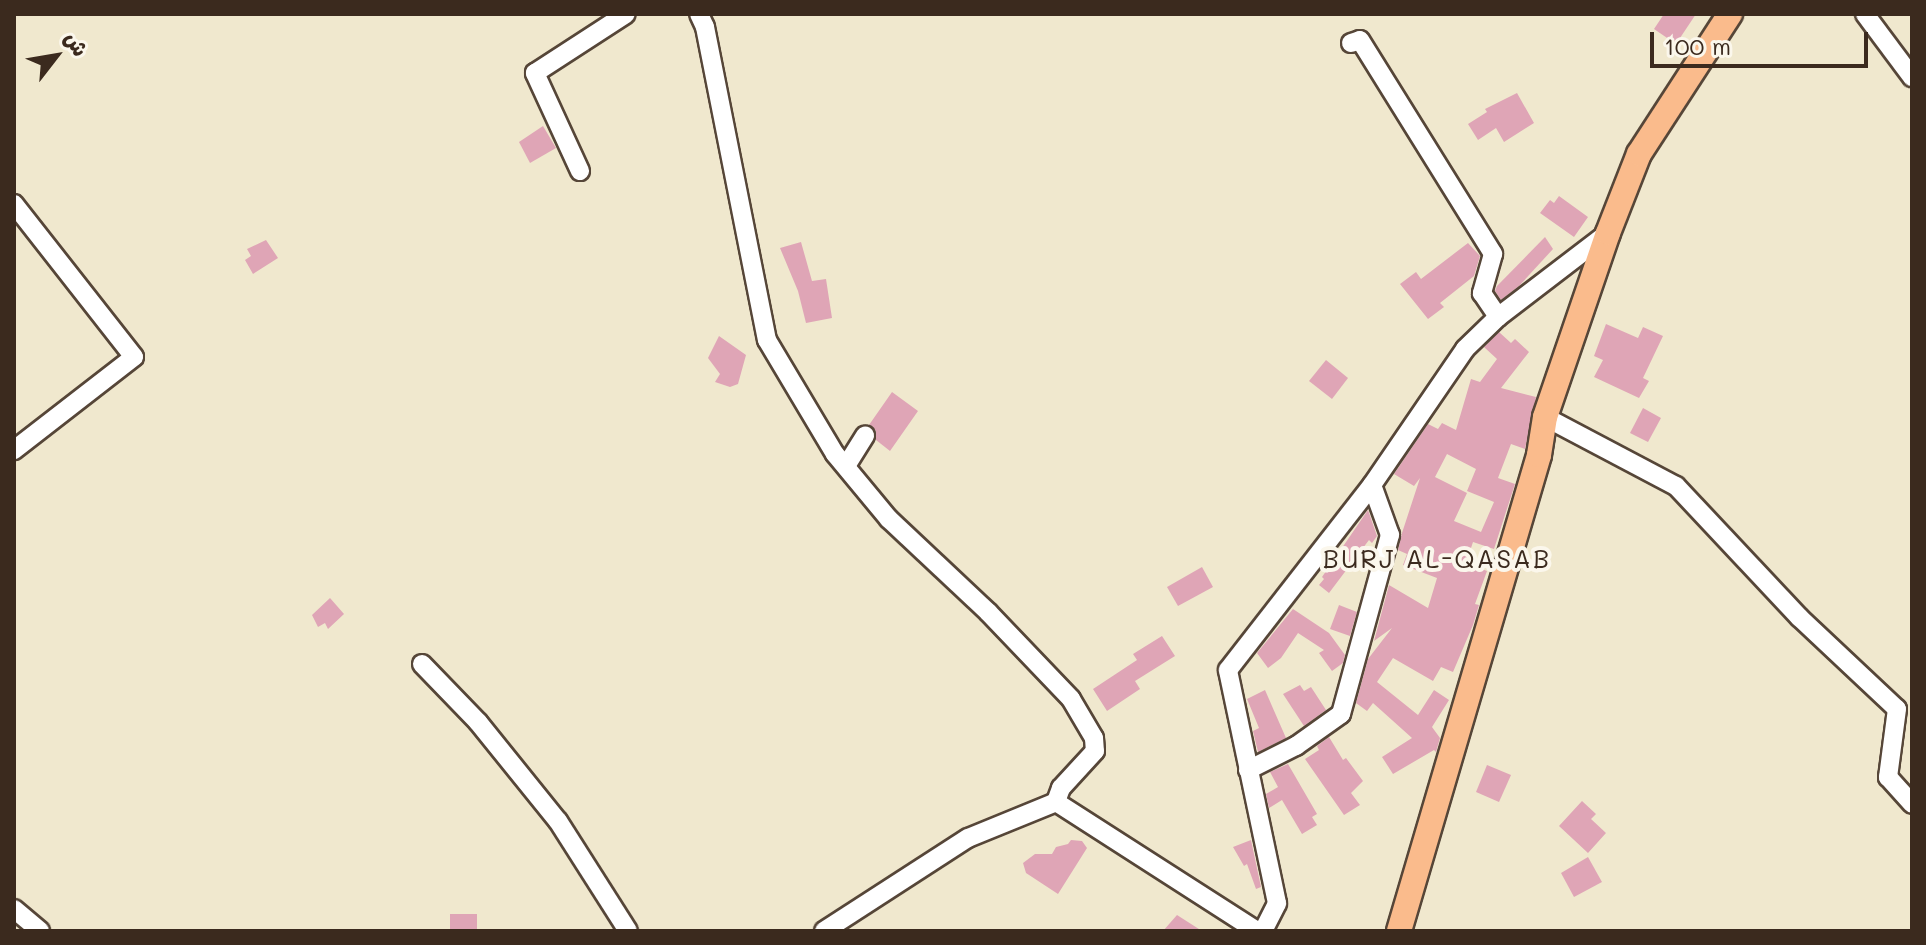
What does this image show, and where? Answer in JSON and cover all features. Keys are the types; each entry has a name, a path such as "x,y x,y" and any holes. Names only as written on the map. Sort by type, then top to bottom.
{"main road":[{"path":"1399,931 1539,455 1545,417 1608,233 1642,150 1730,14"}],"street":[{"path":"580,171 535,73 604,20 626,14"},
{"path":"699,14 705,27 767,340 846,466 889,519 988,612 1071,699 1094,738 1095,751 1061,788 1056,802 968,838 824,931"},
{"path":"1865,14 1912,77"},
{"path":"1351,43 1360,40 1493,254 1482,293 1498,317"},
{"path":"14,204 134,357 14,450"},
{"path":"1056,802 1260,931 1277,903 1228,670 1372,485 1465,349 1498,317 1608,233"},
{"path":"1545,417 1676,486 1799,617 1897,709 1888,777 1912,804"},
{"path":"846,466 865,436"},
{"path":"1248,770 1296,746 1341,714 1390,535 1372,485"},
{"path":"422,664 478,722 558,821 628,931"},
{"path":"14,909 40,931"}],"building":[{"path":"1664,14 1696,14 1676,44 1654,29"},
{"path":"1517,93 1534,123 1504,142 1496,128 1478,140 1468,124 1487,112 1485,109"},
{"path":"543,126 556,148 530,163 519,142"},
{"path":"1559,196 1588,217 1574,237 1540,213 1550,200 1554,203"},
{"path":"1545,237 1553,249 1519,286 1501,300 1495,291 1497,286"},
{"path":"266,240 278,258 253,274 245,260 251,256 247,249"},
{"path":"801,242 812,281 826,279 832,318 806,323 798,291 780,248"},
{"path":"1468,243 1480,256 1474,276 1440,303 1444,307 1428,319 1400,284 1416,272 1421,279"},
{"path":"1606,324 1638,338 1643,327 1663,336 1643,378 1649,381 1639,398 1594,377 1603,360 1594,356"},
{"path":"1499,332 1511,343 1515,339 1529,352 1501,388 1536,397 1525,449 1511,444 1498,478 1515,484 1494,549 1473,542 1466,563 1487,571 1475,604 1479,605 1473,625 1453,672 1441,667 1433,681 1393,658 1377,682 1418,715 1434,690 1449,700 1432,727 1440,738 1436,752 1434,750 1393,774 1382,757 1412,738 1373,703 1367,711 1356,703 1368,659 1392,628 1374,641 1389,585 1428,608 1437,578 1403,565 1407,554 1398,550 1420,478 1414,486 1394,474 1428,424 1438,429 1442,423 1456,430 1471,379 1480,382 1497,359 1484,347","holes":["1447,454 1476,469 1467,491 1494,502 1481,532 1454,521 1467,493 1435,477"]},
{"path":"719,336 746,355 738,384 730,387 715,382 720,374 708,358"},
{"path":"1326,360 1348,378 1332,399 1309,381"},
{"path":"892,392 918,411 890,451 876,440 876,431 869,425"},
{"path":"1643,408 1661,418 1648,442 1630,433"},
{"path":"1368,510 1377,536 1372,543 1369,540 1329,593 1319,585 1324,579 1322,577"},
{"path":"1202,567 1213,587 1178,606 1167,587"},
{"path":"330,598 344,614 328,629 325,623 318,627 312,615"},
{"path":"1339,605 1357,612 1350,636 1330,629"},
{"path":"1293,609 1329,633 1345,655 1343,663 1332,671 1319,653 1324,650 1298,633 1281,658 1268,668 1257,653"},
{"path":"1162,636 1175,656 1135,681 1140,689 1107,711 1093,689 1137,660 1133,654"},
{"path":"1300,685 1304,691 1311,687 1326,710 1304,726 1283,694"},
{"path":"1265,690 1286,738 1258,752 1253,731 1259,728 1247,699"},
{"path":"1329,737 1343,760 1346,758 1363,781 1351,793 1360,805 1344,815 1305,759 1319,750 1317,746"},
{"path":"1288,764 1317,814 1312,817 1317,825 1302,834 1282,800 1269,808 1266,794 1278,787 1270,772"},
{"path":"1487,765 1511,775 1499,802 1476,792"},
{"path":"1582,801 1596,814 1591,819 1606,833 1588,853 1559,826"},
{"path":"1071,840 1082,841 1087,848 1058,894 1026,873 1023,863 1035,854 1052,854 1056,847"},
{"path":"1251,840 1261,887 1256,889 1247,864 1244,866 1233,847"},
{"path":"1588,857 1602,882 1574,897 1561,873"},
{"path":"450,914 477,914 477,931 450,931"},
{"path":"1177,915 1202,931 1163,931"}],"district":[{"name":"BURJ AL-QASAB","path":"1437,559"}]}
